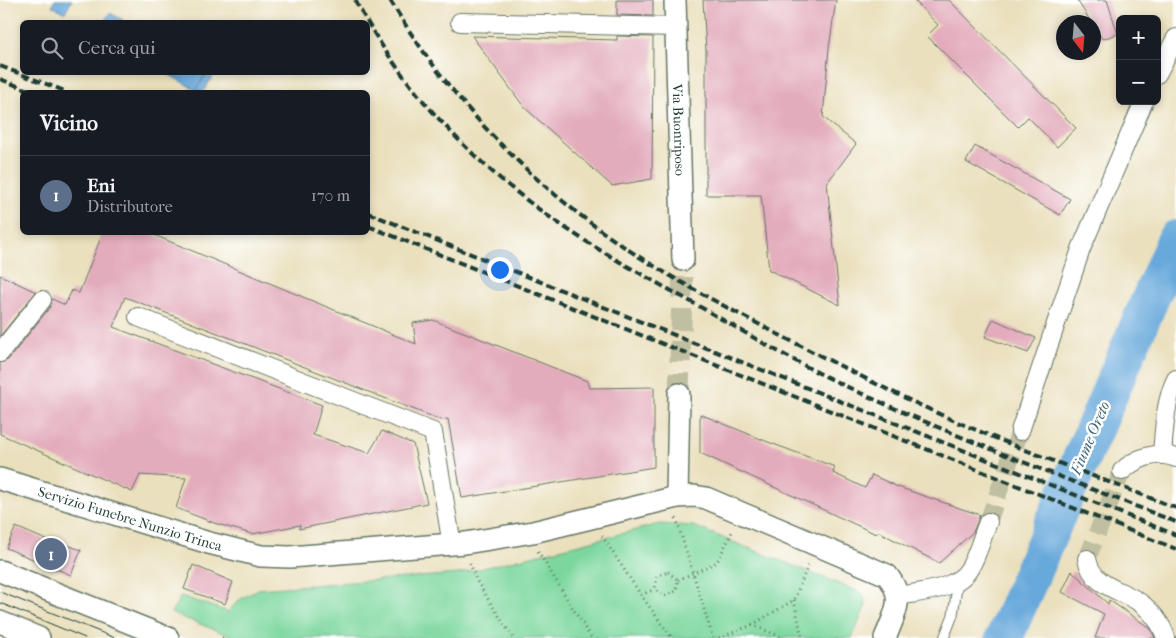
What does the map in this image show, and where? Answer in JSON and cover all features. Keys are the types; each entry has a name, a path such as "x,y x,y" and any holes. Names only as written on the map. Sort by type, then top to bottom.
{"street":[{"name":"Via Buonriposo","path":"675,0 683,260"},
{"path":"460,22 677,27"},
{"path":"1161,66 1176,38"},
{"path":"1020,431 1081,249 1142,105"},
{"path":"0,353 42,300"},
{"path":"138,317 434,432 452,545"},
{"path":"1122,471 1132,462 1147,457 1169,456 1164,426 1176,379"},
{"path":"677,497 679,394"},
{"name":"Servizio Funebre Nunzio Trinca","path":"0,480 209,543 261,556 290,557 452,545 532,532 677,497 694,496 706,498 742,512 887,575 894,585 898,596"},
{"path":"885,638 893,619 898,596 940,588 958,580 969,570 988,522"},
{"path":"1087,559 1093,575 1100,582 1138,601 1165,632"},
{"path":"0,571 168,638"},
{"path":"0,622 39,638"}],"lane":[{"path":"944,638 953,615 958,580"}],"path":[{"path":"677,497 676,518 713,638"},
{"path":"655,588 665,596 676,591 678,580 717,562 742,512"},
{"path":"590,518 672,638"},
{"path":"802,638 794,600 816,544"},
{"path":"539,553 591,638"},
{"path":"469,558 476,580 513,638"},
{"path":"655,588 657,576 668,572 678,580"},
{"path":"641,595 655,588"},
{"path":"719,638 752,625 794,600"},
{"path":"752,625 784,638"}],"green space":[{"path":"660,524 693,526 862,593 866,605 852,638 236,638 171,613 181,596 228,612 238,601 258,589 459,574"}],"water":[{"path":"55,0 72,0 65,13 52,6"},
{"path":"110,13 123,20 105,20"},
{"path":"170,75 205,75 196,90"},
{"path":"206,75 214,75 204,90 196,90"}],"building":[{"path":"617,0 653,0 653,16 617,15"},
{"path":"703,0 836,0 829,48 823,117 856,144 827,183 840,305 769,270 761,195 706,195 706,50"},
{"path":"914,0 949,0 1076,128 1057,147 1028,117 1018,127 927,36 938,25"},
{"path":"1077,0 1107,0 1116,28 1116,35 1102,39 1101,15 1087,15"},
{"path":"472,36 617,40 617,36 653,37 652,179 612,186 524,107"},
{"path":"975,146 1070,199 1060,215 966,162"},
{"path":"102,235 154,235 416,344 413,323 433,320 587,381 589,388 654,387 654,467 462,498 448,419 441,420 125,297 113,327 322,405 313,435 369,453 382,431 413,444 427,503 299,529 300,525 252,534 214,523 176,508 186,478 140,475 132,492 0,434 0,363 8,360 50,307 52,299 65,305 72,290 79,293"},
{"path":"0,275 36,292 0,336"},
{"path":"993,319 1036,338 1028,353 985,337"},
{"path":"700,414 835,467 833,473 865,488 872,475 898,487 980,515 973,532 939,563 877,531 876,534 700,453"},
{"path":"16,527 58,545 59,542 81,550 71,575 6,548"},
{"path":"193,565 233,582 225,604 184,589"},
{"path":"1072,571 1108,604 1109,600 1150,628 1155,638 1095,638 1104,614 1062,592"}],"waterway":[{"name":"Fiume Oreto","path":"1004,638 1176,239"}],"tunnel":[{"path":"679,394 683,260"},
{"path":"988,522 1020,431"},
{"path":"1087,559 1122,471"}],"tram line":[{"path":"0,592 115,638"},
{"path":"0,603 85,638"}],"railway":[{"path":"355,0 366,20"},
{"path":"390,0 440,74 499,142 531,174 565,203 601,231 638,256 734,311 919,405 1015,446 1176,508"},
{"path":"370,27 417,93 441,122 468,149 524,198 588,243 764,344 835,381 962,437 1176,522"},
{"path":"0,66 20,74"},
{"path":"23,75 62,90"},
{"path":"0,79 28,90"},
{"path":"370,214 1176,535"},
{"path":"370,227 1176,549"}],"place":[{"name":"Eni","path":"51,554"}]}
